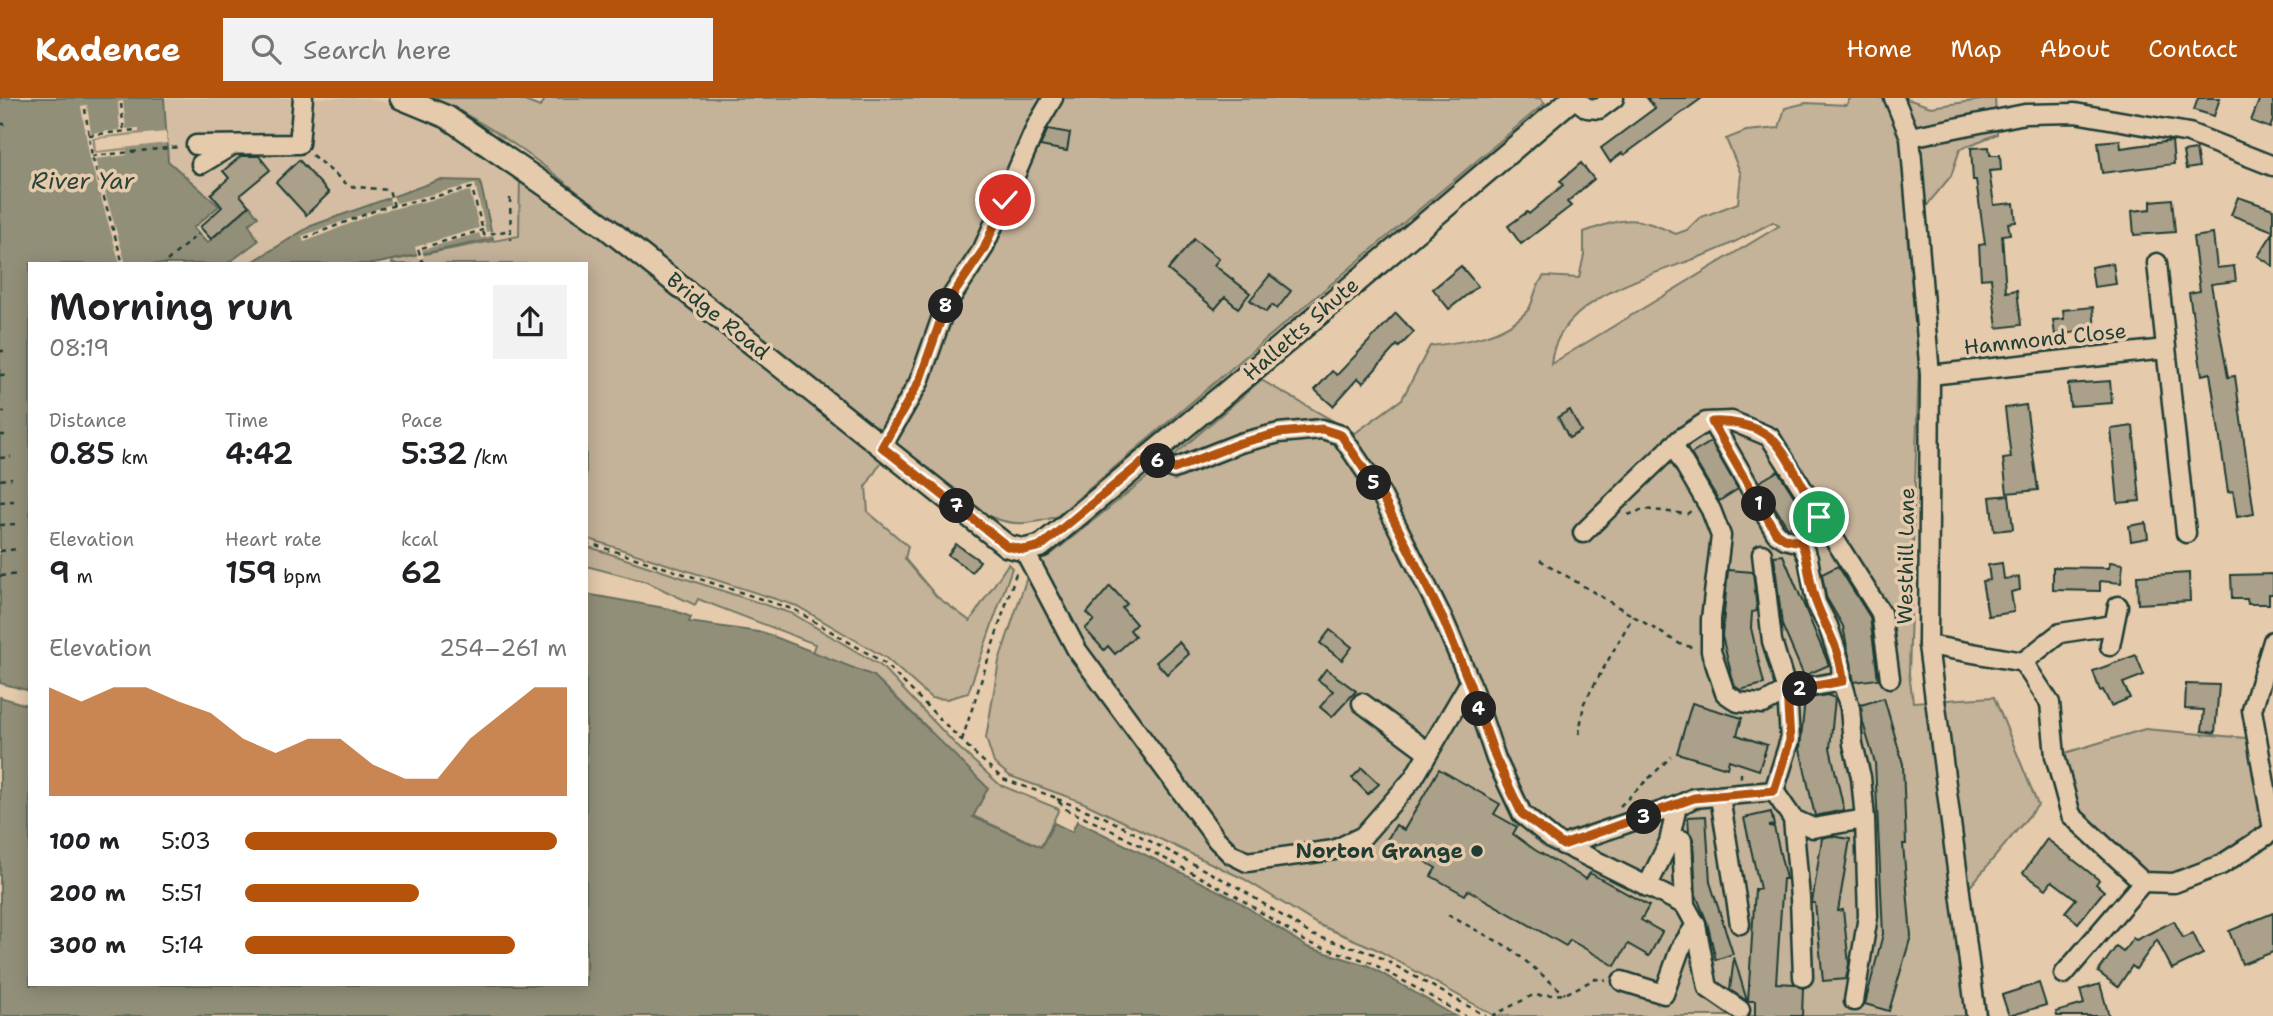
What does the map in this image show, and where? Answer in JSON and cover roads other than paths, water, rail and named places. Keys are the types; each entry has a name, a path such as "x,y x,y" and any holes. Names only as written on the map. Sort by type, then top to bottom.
{"main road":[{"name":"Bridge Road","path":"401,98 447,117 603,225 1007,546 1024,550"},
{"name":"Halletts Shute","path":"1024,550 1041,546 1573,98"}],"street":[{"path":"196,145 299,144 303,98"},
{"path":"882,447 919,382 946,305 984,249 1037,125 1052,98"},
{"path":"1573,98 1587,107 1599,109 1614,98"},
{"name":"Westhill Lane","path":"1894,98 1910,137 1930,375 1928,645 1976,1016"},
{"path":"1910,137 2025,114 2075,113 2189,132 2273,166"},
{"path":"201,164 234,144"},
{"path":"2157,263 2186,533"},
{"name":"Hammond Close","path":"1930,375 2165,349"},
{"path":"1583,533 1673,446 1706,422 1732,421 1770,437 1787,460 1819,517 1881,613 1891,678"},
{"path":"1712,422 1776,533 1785,539 1801,542 1808,558 1816,603 1828,626 1841,664 1850,708 1853,744 1861,777 1865,819 1868,916 1854,1001"},
{"path":"1150,456 1174,469 1240,443 1279,433 1322,429 1341,435 1387,505 1444,621 1496,759 1522,814 1563,845 1685,905"},
{"path":"1673,446 1705,500 1721,536 1711,619 1711,651 1725,693 1738,702 1763,704 1787,691 1843,681"},
{"path":"1024,550 1077,650 1217,840 1231,855 1247,862 1334,850 1363,836 1413,779 1469,682"},
{"path":"1762,554 1772,641 1787,691 1790,740 1774,791"},
{"path":"2110,646 2118,607"},
{"path":"2023,662 2060,633 2113,625"},
{"path":"1928,645 2023,662 2050,703 2055,757 2071,815 2143,883 2174,883 2221,866 2273,830 2252,710 2273,641"},
{"path":"1362,703 1428,752"},
{"path":"1563,845 1694,798 1774,791"},
{"path":"1774,791 1793,819 1803,976"},
{"path":"1720,797 1740,924"},
{"path":"1647,887 1669,842 1677,806"},
{"path":"1793,819 1812,828 1865,819"},
{"path":"1682,840 1685,905 1696,925 1708,988 1740,1010"},
{"path":"2064,974 2143,883"},
{"path":"1622,981 1664,994 1680,949 1696,925"}],"water":[{"name":"River Yar","path":"0,98 164,98 168,161 219,206 193,228 207,243 250,206 258,217 249,224 258,241 230,262 28,262 28,690 0,683"},
{"path":"439,180 480,181 493,239 384,262 252,262 311,226"},
{"path":"588,594 670,609 691,617 689,622 765,633 874,676 988,788 973,817 1041,847 1054,823 1072,832 1077,821 1233,898 1307,947 1369,966 1455,1016 0,1016 0,697 28,705 28,986 588,986"}],"place":[{"name":"Norton Grange","path":"1477,851"}]}
